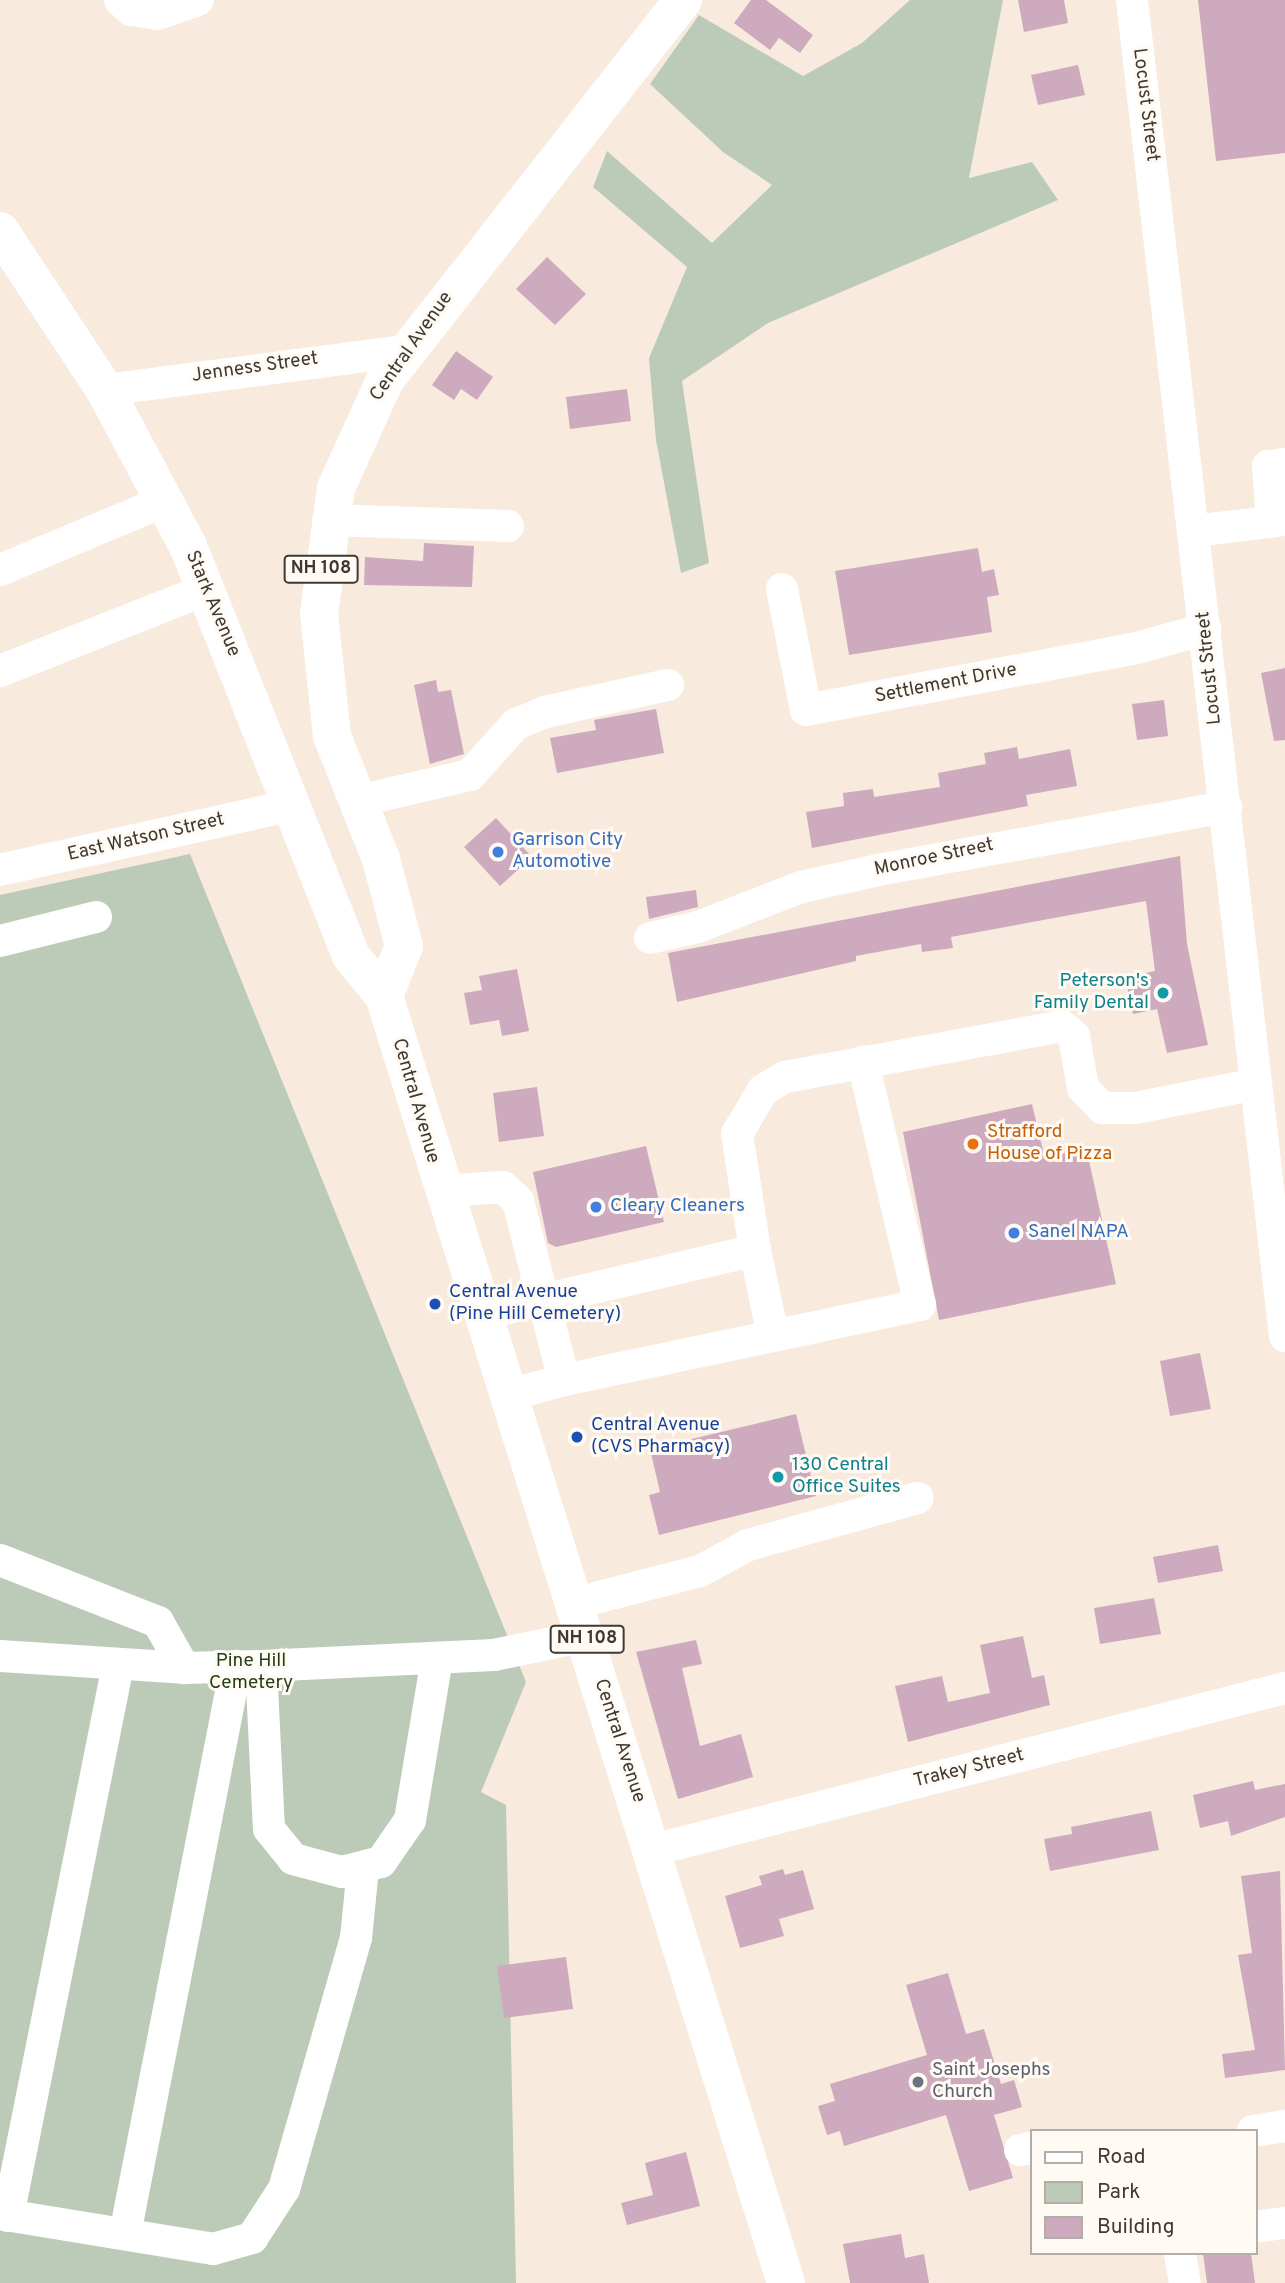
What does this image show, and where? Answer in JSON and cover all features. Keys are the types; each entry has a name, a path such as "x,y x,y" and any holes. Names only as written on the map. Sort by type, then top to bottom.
{"main road":[{"name":"Central Avenue","path":"683,0 405,351 365,415 328,520 321,569 322,656 332,736 358,801 404,946 384,996 442,1191 581,1620 786,2283"},
{"name":"Stark Avenue","path":"0,231 105,390 165,501 207,589 351,956 384,996"},
{"path":"292,805 358,801"}],"street":[{"path":"120,0 131,10 158,14 198,0"},
{"name":"Locust Street","path":"1132,0 1285,1336"},
{"name":"Jenness Street","path":"105,390 405,351"},
{"path":"1194,531 1279,521 1268,466 1285,464"},
{"path":"0,570 165,501"},
{"path":"328,520 508,526"},
{"path":"0,671 207,589"},
{"name":"Settlement Drive","path":"782,589 806,710 1137,648 1205,629"},
{"path":"358,801 470,775 516,724 545,712 668,684"},
{"name":"East Watson Street","path":"0,870 292,805"},
{"name":"Monroe Street","path":"650,938 852,876 1074,830 1226,807"},
{"path":"0,941 96,917"},
{"path":"773,1336 739,1171 737,1134 746,1111 763,1090 785,1077 1062,1026 1074,1036 1083,1088 1102,1108 1136,1108 1256,1084"},
{"path":"509,1395 564,1380 920,1305 863,1062"},
{"path":"442,1191 503,1187 518,1201 564,1380"},
{"path":"483,1314 755,1250"},
{"path":"0,1656 184,1668 526,1652 581,1620 700,1571 748,1545 918,1498"},
{"path":"0,1560 158,1622 184,1668"},
{"path":"249,1666 269,1829 278,1846 304,1864 342,1872 363,1868 399,1843 410,1820 437,1658"},
{"path":"118,1665 4,2215 232,2248 270,2219 284,2189 356,1938 363,1868"},
{"path":"125,2234 249,1666"},
{"name":"Trakey Street","path":"653,1850 1285,1688"},
{"path":"1257,2130 1285,2126"},
{"path":"1257,2227 1285,2223"},
{"path":"1180,2255 1185,2283"}],"green space":[{"path":"910,0 1003,0 969,178 1032,162 1058,200 768,323 682,381 709,563 681,573 656,440 649,358 687,267 593,187 607,151 712,243 772,185 723,152 650,84 699,15 803,76 862,43"},
{"name":"Pine Hill Cemetery","path":"190,854 526,1682 481,1792 506,1805 516,2283 0,2283 0,895"}],"building":[{"path":"751,0 766,0 813,35 800,53 779,38 770,50 734,23"},
{"path":"1018,0 1064,0 1068,23 1024,32"},
{"path":"1198,0 1285,0 1285,153 1216,161"},
{"path":"1078,65 1085,95 1038,105 1031,75"},
{"path":"547,257 586,294 555,325 516,289"},
{"path":"456,351 493,377 477,400 461,389 454,400 432,385"},
{"path":"627,389 631,421 570,429 566,397"},
{"path":"424,543 474,546 472,587 364,585 365,557 423,561"},
{"path":"978,548 982,572 994,569 999,595 987,597 992,632 849,655 835,571"},
{"path":"1285,668 1285,740 1274,741 1261,673"},
{"path":"436,680 438,692 451,690 464,754 430,764 414,685"},
{"path":"1164,700 1168,736 1137,740 1132,704"},
{"path":"656,709 664,753 557,773 550,738 596,730 594,720"},
{"path":"1017,747 1019,759 1070,749 1077,786 1026,795 1028,806 812,848 806,812 844,806 843,793 873,789 874,797 940,787 938,773 986,764 984,753"},
{"name":"Garrison City Automotive","path":"496,818 532,857 500,886 464,847"},
{"path":"1180,856 1187,944 1208,1045 1167,1053 1157,1009 1133,1014 1125,977 1155,971 1146,901 951,937 953,948 922,952 921,944 856,956 856,961 677,1002 668,953"},
{"path":"696,890 698,907 649,919 646,897"},
{"path":"517,969 529,1031 502,1036 499,1020 470,1025 464,993 482,990 479,976"},
{"path":"537,1087 544,1136 499,1142 493,1093"},
{"name":"Sanel NAPA","path":"1032,1104 1044,1155 1086,1147 1116,1284 939,1320 903,1132"},
{"name":"Cleary Cleaners","path":"646,1146 664,1222 556,1247 548,1243 533,1172"},
{"path":"1200,1353 1211,1409 1170,1416 1160,1361"},
{"name":"130 Central Office Suites","path":"796,1414 816,1496 659,1535 649,1495 660,1492 650,1449"},
{"path":"1218,1545 1223,1571 1158,1583 1153,1557"},
{"path":"1154,1598 1161,1634 1100,1644 1094,1608"},
{"path":"1023,1636 1032,1678 1044,1675 1050,1705 908,1742 895,1686 942,1676 948,1702 990,1693 980,1645"},
{"path":"696,1640 702,1664 682,1668 700,1746 741,1734 753,1777 678,1799 636,1652"},
{"path":"1253,1781 1255,1790 1285,1784 1285,1817 1231,1836 1228,1821 1200,1828 1193,1795"},
{"path":"1151,1811 1159,1850 1050,1871 1044,1839 1072,1834 1071,1827"},
{"path":"783,1869 785,1875 803,1870 814,1909 779,1919 784,1936 740,1948 725,1896 762,1885 759,1876"},
{"path":"1280,1871 1285,2070 1225,2078 1222,2054 1255,2050 1238,1955 1252,1953 1241,1876"},
{"path":"566,1957 573,2009 504,2018 497,1966"},
{"name":"Saint Josephs Church","path":"948,1973 966,2034 984,2029 1001,2084 1014,2080 1022,2107 994,2115 1013,2178 969,2191 946,2115 844,2146 840,2131 827,2135 818,2106 835,2101 830,2084 927,2055 906,1985"},
{"path":"686,2152 700,2206 627,2225 621,2203 653,2195 645,2163"},
{"path":"901,2234 905,2258 924,2254 929,2283 850,2283 843,2244"},
{"path":"1203,2255 1251,2255 1255,2283 1207,2283"}],"place":[{"name":"Garrison City Automotive","path":"498,852"},
{"name":"Peterson's Family Dental","path":"1163,993"},
{"name":"Strafford House of Pizza","path":"973,1144"},
{"name":"Cleary Cleaners","path":"596,1207"},
{"name":"Sanel NAPA","path":"1014,1233"},
{"name":"Central Avenue (Pine Hill Cemetery)","path":"435,1304"},
{"name":"Central Avenue (CVS Pharmacy)","path":"577,1437"},
{"name":"130 Central Office Suites","path":"778,1477"},
{"name":"Saint Josephs Church","path":"918,2082"}]}
